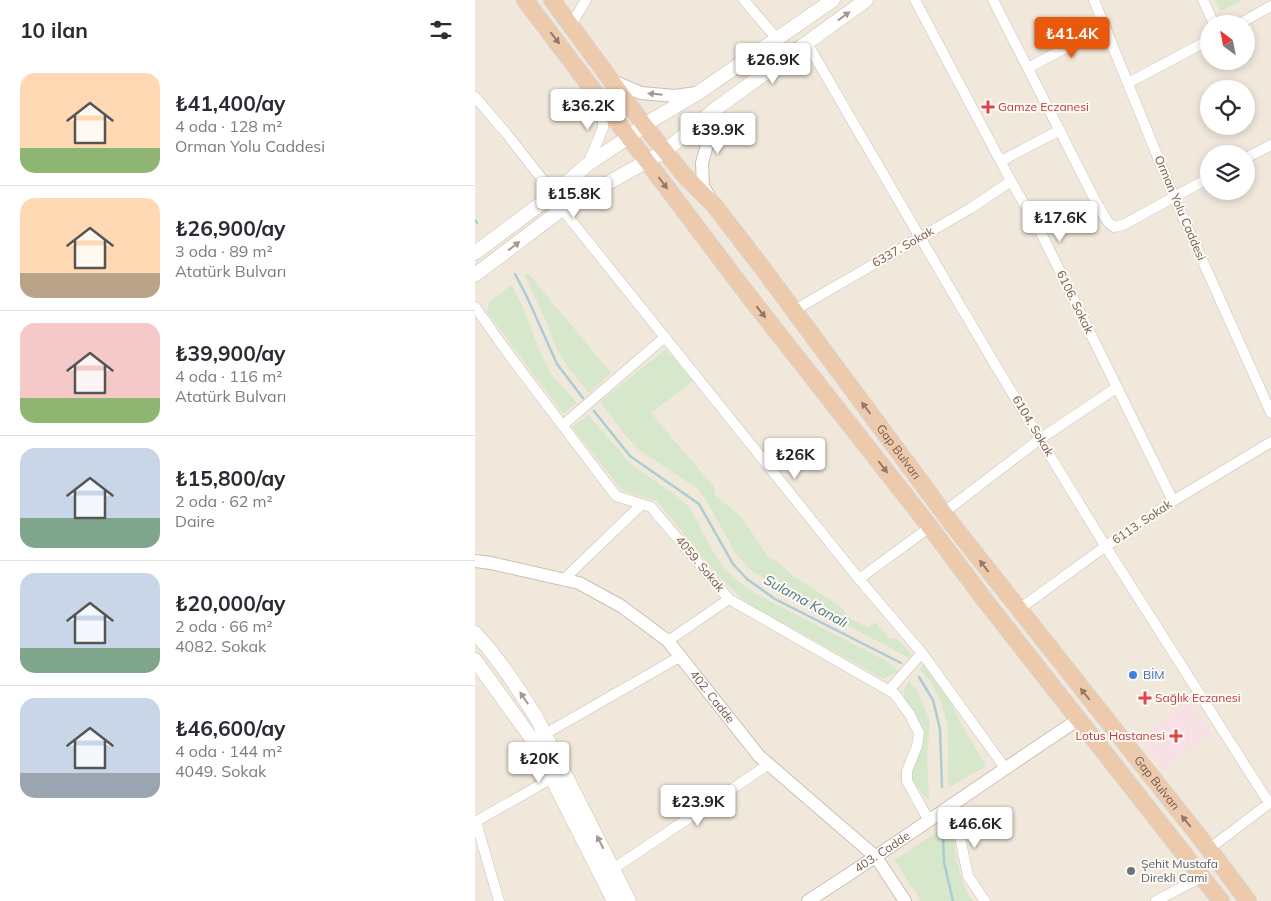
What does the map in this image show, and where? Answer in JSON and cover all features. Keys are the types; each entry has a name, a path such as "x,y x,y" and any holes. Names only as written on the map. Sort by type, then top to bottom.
{"highway":[{"name":"Gap Bulvarı","path":"525,0 748,295 930,527 987,604 1221,901"},
{"name":"Gap Bulvarı","path":"552,0 644,125 685,175 713,204 943,513 1248,901"}],"main road":[{"path":"475,253 554,194 587,164 644,125 698,92 833,0"},
{"path":"475,275 562,209 665,151 717,108 867,0"},
{"path":"475,632 486,644 525,698 629,901"},
{"path":"475,660 532,739 614,901"}],"street":[{"path":"571,25 586,0"},
{"path":"744,0 777,39"},
{"name":"6106. Sokak","path":"915,0 1011,181 1042,235 1173,501"},
{"path":"993,0 1108,222 1114,227 1123,226 1200,183"},
{"name":"Orman Yolu Caddesi","path":"1094,0 1174,196 1271,413"},
{"path":"1203,0 1210,15"},
{"path":"1255,15 1271,6"},
{"path":"1028,68 1105,27"},
{"name":"6104. Sokak","path":"807,42 920,238 1040,439 1270,803"},
{"path":"1128,83 1200,45"},
{"path":"613,81 641,93 675,96 698,92"},
{"path":"475,97 554,194"},
{"path":"587,164 603,128 603,101"},
{"path":"713,204 703,186 702,163 717,108"},
{"path":"1001,161 1060,130"},
{"path":"1255,154 1271,146"},
{"name":"6337. Sokak","path":"793,311 971,208 1011,181"},
{"path":"562,209 859,579 922,653 1005,768"},
{"name":"4059. Sokak","path":"475,307 616,496 651,507 729,599 895,694 910,715 919,733 917,746 907,771 907,781 929,821"},
{"path":"563,425 665,338"},
{"path":"943,513 1040,439 1116,388"},
{"name":"6113. Sokak","path":"1018,610 1106,546 1173,501 1271,442"},
{"path":"563,580 641,504"},
{"path":"859,579 930,527"},
{"name":"402. Cadde","path":"475,561 579,583 621,606 668,642 759,756 876,858 905,901"},
{"path":"668,642 729,599"},
{"path":"889,690 922,653"},
{"path":"545,734 681,656"},
{"name":"403. Cadde","path":"808,901 876,858 953,803 1079,719"},
{"path":"613,869 769,764"},
{"path":"499,901 476,822 552,778"},
{"path":"953,803 968,876 985,901"},
{"path":"1209,849 1270,803"},
{"path":"1156,901 1203,876"}],"shaded area":[{"path":"475,0 1271,0 1271,901 475,901"},
{"name":"Lotus Hastanesi","path":"1189,700 1213,734 1163,771 1138,738"}],"green space":[{"path":"1215,0 1243,0 1221,11"},
{"path":"528,273 611,373 589,393 565,363 555,345 525,276"},
{"path":"512,285 526,314 539,350 552,375 577,403 563,414 487,312 489,302"},
{"path":"666,349 693,381 651,413 714,487 714,494 741,517 768,556 795,577 840,606 851,619 868,627 875,622 890,639 896,638 912,654 909,658 796,598 749,569 733,549 698,489 639,450 625,435 600,402"},
{"path":"588,415 632,465 677,496 691,509 713,552 723,566 739,582 756,594 890,663 898,671 884,679 748,604 719,577 657,501 621,489 572,427"},
{"path":"925,664 950,700 962,726 986,766 948,788 947,725 937,694 929,680 919,669"},
{"path":"909,681 918,692 930,721 927,757 929,800 919,789 912,777 918,722 917,716 904,694"},
{"path":"951,823 961,874 973,901 921,901 894,860"}],"waterway":[{"name":"Sulama Kanalı","path":"515,274 557,364 583,398"},
{"name":"Sulama Kanalı","path":"594,411 630,456 699,504 733,564 747,579 775,599 901,663"},
{"name":"Sulama Kanalı","path":"919,677 933,700 940,729 942,787"},
{"name":"Sulama Kanalı","path":"943,837 944,862 953,901"}],"place":[{"name":"Gamze Eczanesi","path":"988,107"},
{"name":"BİM","path":"1133,675"},
{"name":"Sağlık Eczanesi","path":"1145,698"},
{"name":"Lotus Hastanesi","path":"1176,736"},
{"name":"Şehit Mustafa Direkli Cami","path":"1131,871"}]}
